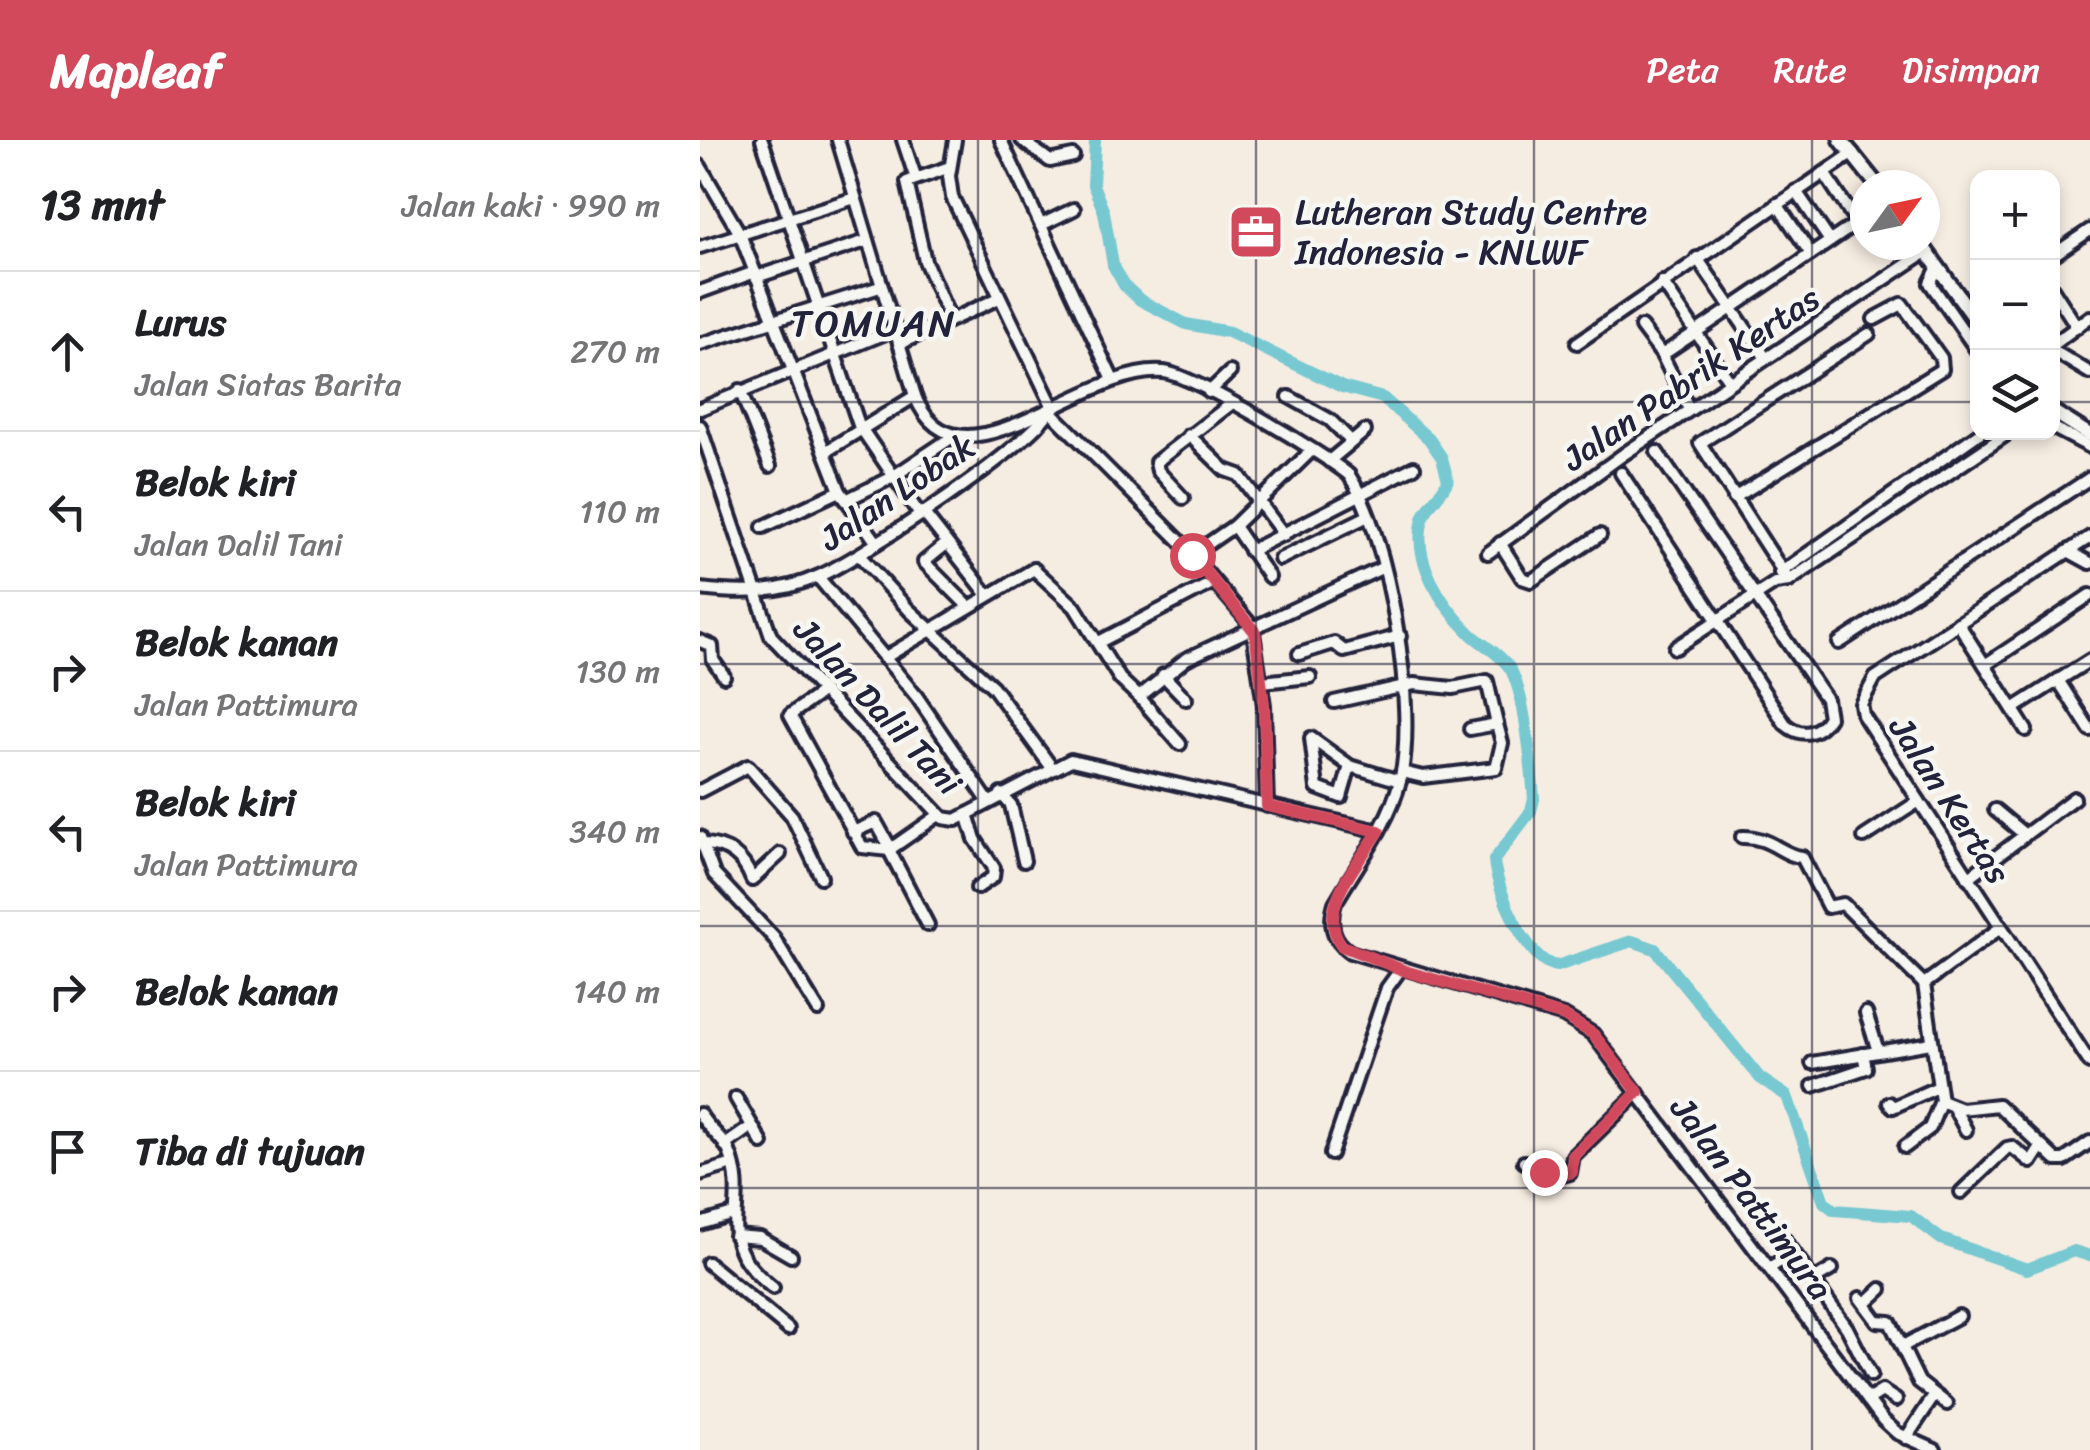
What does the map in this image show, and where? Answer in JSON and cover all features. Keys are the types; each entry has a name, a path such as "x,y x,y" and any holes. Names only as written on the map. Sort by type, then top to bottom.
{"main road":[{"path":"1840,140 1865,170"},
{"path":"1933,260 1970,309"},
{"path":"2060,417 2090,435"}],"street":[{"path":"762,140 832,354 861,429 891,478 987,594"},
{"path":"763,527 891,478 951,438 929,422 915,396 838,140"},
{"path":"904,140 915,176"},
{"path":"954,140 950,168 952,197 1051,408 1192,555 1252,626 1262,682 1267,806"},
{"path":"1001,140 1113,380"},
{"path":"1022,140 1050,162 1073,156"},
{"path":"1577,343 1852,153"},
{"path":"700,168 740,234 843,496 877,542"},
{"path":"950,168 915,176 907,182 925,261 950,319"},
{"path":"1824,172 1850,212"},
{"path":"1796,191 1830,241"},
{"path":"700,247 855,198"},
{"path":"1778,204 1811,254"},
{"path":"1041,225 1074,209"},
{"path":"1662,355 1850,228"},
{"path":"2060,251 2090,230"},
{"path":"700,292 866,241"},
{"path":"1697,258 1763,354"},
{"name":"Jalan Pabrik Kertas","path":"1488,553 1624,454 1907,260"},
{"path":"1938,267 1930,283 1977,350"},
{"path":"1662,282 1727,378"},
{"path":"700,344 880,287"},
{"path":"899,344 1000,298"},
{"path":"2060,300 2077,327"},
{"path":"1734,498 1942,369 1941,358 1902,304 1874,319"},
{"path":"2060,341 2090,318"},
{"path":"1641,327 1662,355 1686,405"},
{"path":"700,409 893,330"},
{"path":"1789,581 1700,443 1869,334"},
{"path":"2056,350 2090,373"},
{"name":"Jalan Pattimura","path":"951,438 985,436 1113,380 1168,372 1231,404 1348,475 1384,567 1400,636 1401,776 1379,831 1335,903 1332,918 1342,946 1383,964 1582,1026 1638,1092 1889,1427 1935,1450"},
{"path":"1209,392 1230,372"},
{"path":"740,390 770,466"},
{"path":"825,452 915,396"},
{"path":"1289,397 1330,420 1351,441"},
{"path":"1183,498 1156,462 1231,404"},
{"name":"Jalan Lobak","path":"754,595 818,577 859,554 988,466 1051,408"},
{"name":"Jalan Dalil Tani","path":"700,426 754,595 776,645 939,815 951,821 1052,768 1077,761 1379,831"},
{"path":"1329,462 1365,431"},
{"path":"2060,431 2090,448"},
{"path":"1189,435 1225,470 1237,473 1284,535"},
{"path":"1675,648 1774,583 1782,569 1970,440"},
{"path":"1774,583 1789,581 1998,440"},
{"path":"1192,555 1234,526 1311,451"},
{"path":"1620,474 1714,623 1784,724 1802,733 1818,730 1829,717 1826,699 1657,452"},
{"path":"1250,552 1414,466"},
{"path":"1838,643 2090,478"},
{"path":"1896,490 1904,504"},
{"path":"1280,559 1366,517"},
{"path":"1234,526 1269,577"},
{"path":"1500,542 1522,578 1531,581 1600,535"},
{"name":"Jalan Kertas","path":"2090,536 1874,678 1861,704 1918,801 2090,1063"},
{"path":"945,545 924,562 968,606"},
{"path":"2068,551 2090,562"},
{"path":"859,554 1002,698 1052,768"},
{"path":"1139,697 1163,675 1252,626 1384,567"},
{"path":"884,658 1034,569 1075,607 1120,679 1180,744"},
{"path":"818,577 918,698 988,802"},
{"path":"1099,642 1214,582"},
{"path":"700,589 754,595"},
{"path":"1985,666 2090,595"},
{"path":"1958,623 2026,730"},
{"path":"1298,654 1334,644 1344,652 1400,636"},
{"path":"700,641 712,646 713,660 724,676"},
{"path":"2013,709 2090,660"},
{"path":"1163,675 1186,698"},
{"path":"1262,682 1310,677"},
{"path":"2058,680 2090,730"},
{"path":"1334,702 1402,687 1453,688 1488,682 1502,743 1496,768 1401,776 1350,766 1319,740 1311,738 1316,788 1341,797 1350,766"},
{"path":"822,692 790,714 864,848 890,849 939,815"},
{"path":"1470,729 1497,724"},
{"path":"700,791 748,766 794,818 821,877"},
{"path":"1001,794 1011,805 1024,861"},
{"path":"1968,878 2074,798"},
{"path":"1864,837 1918,801"},
{"path":"1996,810 2025,835"},
{"path":"967,814 975,839 994,868 994,875 977,888"},
{"path":"853,832 876,822 928,925"},
{"path":"1742,837 1767,840 1797,857 1828,907 1844,905 1924,984 1936,1088 1941,1100 1954,1108 1966,1130"},
{"path":"701,840 733,852 748,868 752,880 780,854"},
{"path":"701,840 714,874 774,938 818,1010"},
{"path":"1924,984 2000,928"},
{"path":"1331,1154 1387,988 1398,969"},
{"path":"1866,1013 1878,1051"},
{"path":"1812,1063 1931,1043"},
{"path":"1814,1086 1866,1068 1863,1054"},
{"path":"1889,1103 1893,1108 1936,1088"},
{"path":"1524,1162 1555,1177 1572,1172 1573,1156 1638,1092"},
{"path":"736,1098 762,1142"},
{"path":"1905,1147 1930,1128 1941,1100"},
{"path":"1954,1108 1998,1105 2040,1148 2060,1161 2090,1142"},
{"path":"700,1114 705,1134 726,1145 733,1164 735,1236 748,1270 773,1288"},
{"path":"726,1145 752,1126"},
{"path":"1964,1184 2007,1148 2030,1162 2040,1148"},
{"path":"700,1174 733,1164"},
{"path":"700,1224 733,1214"},
{"path":"735,1236 760,1238 791,1256"},
{"path":"1785,1240 1846,1328 1871,1375"},
{"path":"1770,1268 1794,1253"},
{"path":"708,1263 788,1330"},
{"path":"1812,1281 1832,1269"},
{"path":"736,1285 748,1270"},
{"path":"1881,1289 1863,1301 1878,1321 1889,1320 1919,1382 1948,1404"},
{"path":"1903,1346 1958,1316"},
{"path":"1868,1400 1882,1391 1896,1400"},
{"path":"1906,1438 1934,1396"}],"waterway":[{"path":"1095,140 1093,185 1104,212 1113,265 1124,285 1140,300 1186,324 1229,332 1342,387 1383,398 1429,439 1442,458 1448,480 1423,519 1421,550 1432,581 1450,610 1471,634 1498,655 1516,682 1527,733 1534,799 1531,811 1494,860 1507,905 1534,952 1557,966 1632,941 1655,949 1760,1078 1787,1096 1824,1202 1834,1210 1911,1216 1941,1239 2027,1269 2074,1251 2090,1256"}],"place":[{"name":"Lutheran Study Centre Indonesia - KNLWF","path":"1256,232"}],"district":[{"name":"TOMUAN","path":"874,323"}],"route":[{"path":"1192,555 1255,632 1264,705 1267,806 1379,831 1335,903 1332,929 1342,946 1408,972 1564,1016 1593,1034 1638,1092 1573,1156 1572,1172 1556,1177 1544,1172"}]}
